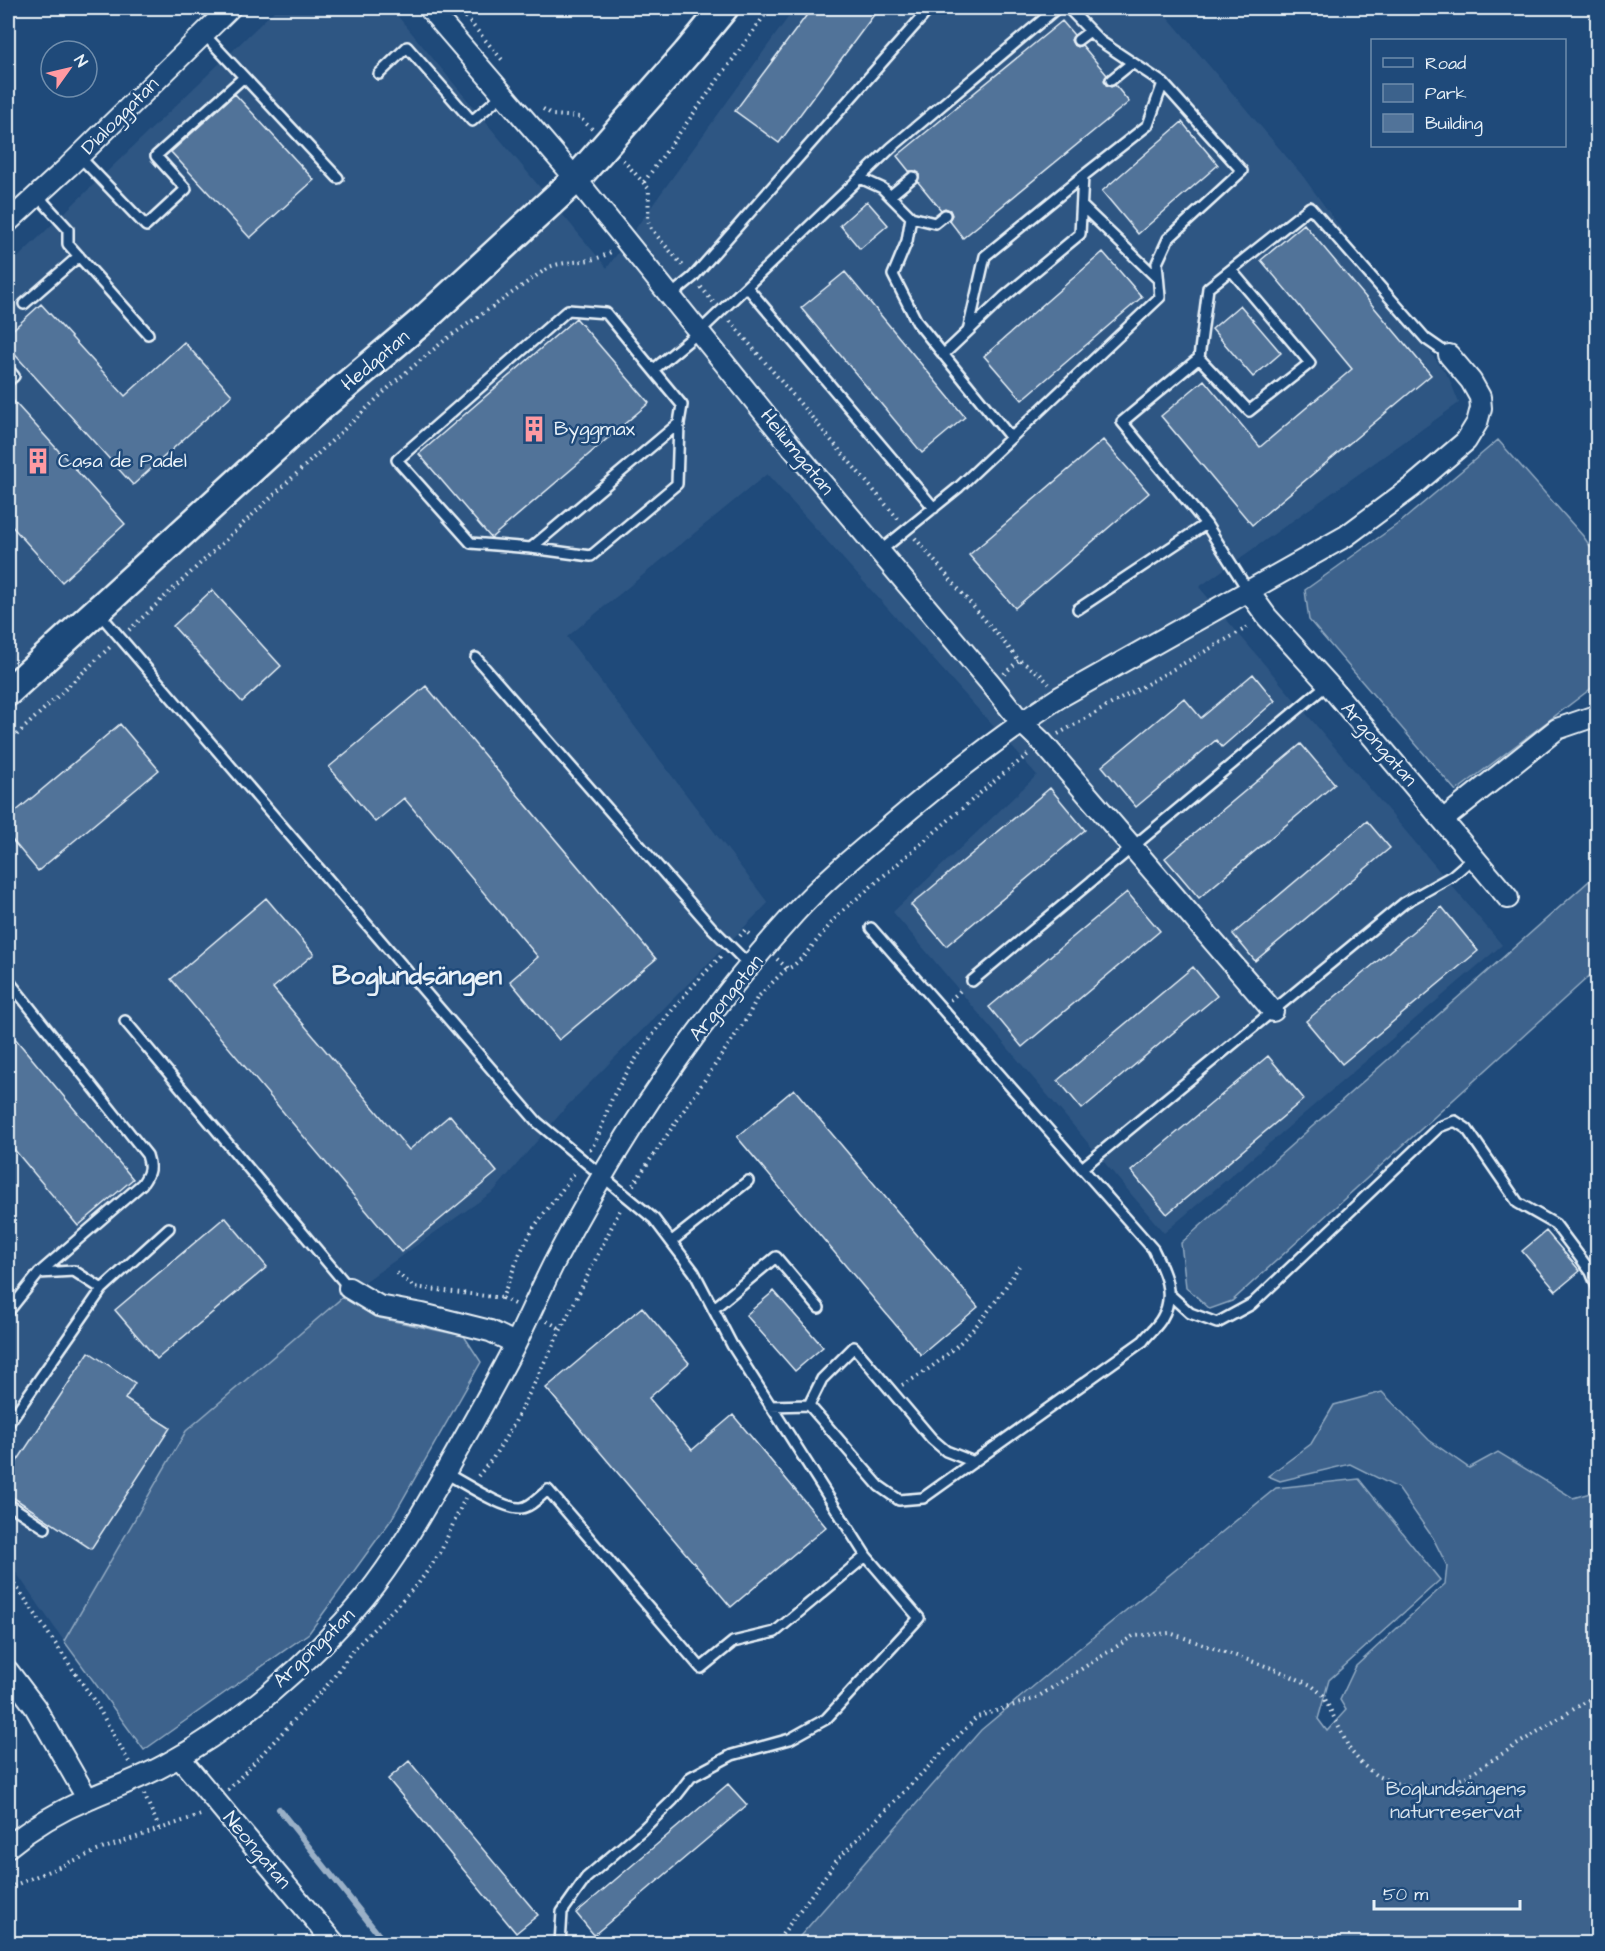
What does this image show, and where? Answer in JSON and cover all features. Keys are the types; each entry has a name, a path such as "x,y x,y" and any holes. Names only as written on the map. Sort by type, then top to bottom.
{"street":[{"name":"Dialoggatan","path":"8,222 230,8"},
{"path":"429,8 576,179"},
{"name":"Hedgatan","path":"8,692 310,416 430,314 576,179 609,145 724,8"},
{"name":"Heliumgatan","path":"576,179 879,552 1021,722"},
{"name":"Argongatan","path":"8,1847 52,1817 87,1798 131,1782 179,1756 237,1718 333,1634 364,1599 393,1560 445,1473 602,1175 660,1084 750,966 795,913 852,858 914,805 1021,722 1060,697 1346,536 1412,487 1466,441 1477,423 1481,408 1480,397 1471,381 1449,355"},
{"name":"Argongatan","path":"1249,592 1267,617 1444,819 1508,898"},
{"path":"1444,819 1557,729 1598,715"},
{"path":"1021,722 1043,743 1273,1011"},
{"path":"349,1288 380,1306 490,1331 515,1343"},
{"path":"8,1671 35,1707 87,1798"},
{"name":"Neongatan","path":"179,1756 335,1944"}],"lane":[{"path":"670,296 693,277 930,8"},
{"path":"653,370 722,311 891,148 1057,8"},
{"path":"879,552 959,487 1160,297 1157,264 1168,239 1242,171 1163,83 1100,41 1068,8"},
{"path":"1078,40 1090,31"},
{"path":"203,33 338,178"},
{"path":"379,74 407,47 472,121 503,94"},
{"path":"1111,80 1132,63"},
{"path":"79,156 146,226 186,189 156,156 244,77"},
{"path":"968,331 985,256 1148,125 1163,83"},
{"path":"943,355 1004,297 1080,234 1083,176"},
{"path":"890,196 914,177"},
{"path":"860,178 882,188 911,217 936,223 945,215"},
{"path":"37,195 68,229 68,244 148,334"},
{"path":"1082,206 1158,279"},
{"path":"1249,592 1206,525 1122,422 1199,358 1208,288 1310,207 1426,339 1449,355"},
{"path":"911,217 907,241 893,275 917,322 1011,438"},
{"path":"24,304 79,256"},
{"path":"1199,358 1249,411 1310,363 1231,270"},
{"path":"747,287 934,508"},
{"path":"568,310 606,313 653,370 682,405 676,484 591,556 471,543 398,460 568,310"},
{"path":"8,369 14,376 8,381"},
{"path":"531,548 679,423"},
{"path":"1078,609 1206,525"},
{"path":"97,610 537,1122 654,1219 672,1241 694,1272 732,1346 866,1556 919,1618 826,1719 790,1739 732,1755 691,1778 673,1800 642,1830 586,1878 562,1912 560,1944"},
{"path":"476,658 712,928 750,966"},
{"path":"972,981 1134,849 1328,684"},
{"path":"1082,1168 1404,903 1452,876 1474,857"},
{"path":"809,1405 879,1486 898,1500 923,1498 1143,1341 1163,1318 1169,1294 1165,1272 1153,1250 872,928"},
{"path":"8,980 147,1155 150,1166 148,1176 142,1184 39,1273 8,1312"},
{"path":"125,1022 349,1288"},
{"path":"1169,1294 1190,1313 1216,1323 1252,1304 1439,1127 1455,1121 1467,1129 1518,1203 1555,1224 1591,1272 1598,1289"},
{"path":"672,1241 748,1182"},
{"path":"8,1420 102,1289 169,1228"},
{"path":"713,1309 776,1257 819,1308"},
{"path":"39,1273 74,1271 102,1289"},
{"path":"809,1405 822,1379 854,1347 932,1439 946,1451 974,1462"},
{"path":"770,1406 809,1405"},
{"path":"445,1473 501,1504 522,1508 530,1505 548,1491 701,1668 733,1642 775,1632 866,1556"},
{"path":"8,1504 45,1528"}],"path":[{"path":"458,8 508,67"},
{"path":"644,182 770,8"},
{"path":"536,101 553,115 579,117 644,182 649,189 648,221 650,225 1019,660 1040,674 1060,697"},
{"path":"8,743 398,379 445,339 549,267 557,264 597,260 650,225"},
{"path":"638,1176 747,1018 757,998 785,970 803,957 839,914 993,782 1043,743 1267,617"},
{"path":"941,1007 972,981"},
{"path":"481,1472 515,1422 615,1221"},
{"path":"891,1391 926,1372 966,1338 1001,1296 1019,1266"},
{"path":"397,1273 414,1287 502,1298"},
{"path":"8,1888 102,1849 199,1818 323,1689 352,1651 418,1584 440,1553 462,1504"},
{"path":"8,1574 95,1702 130,1765"},
{"path":"775,1944 837,1860 978,1717 1036,1698 1133,1635 1170,1633 1277,1670 1311,1685 1323,1695 1350,1750 1363,1765 1377,1776 1395,1783 1416,1787 1453,1783 1465,1777 1598,1694"},
{"path":"147,1800 160,1830"}],"shaded area":[{"path":"277,8 391,8 607,268 795,8 1160,8 1302,175 1449,378 1459,403 1199,587 1502,945 1164,1233 893,912 1037,775 767,474 567,637 768,903 568,1105 494,1191 343,1297 186,1431 64,1641 8,1561 8,267"}],"green space":[{"path":"1498,440 1583,536 1597,556 1597,684 1456,791 1309,620 1305,590 1402,521"},
{"path":"1597,874 1597,969 1232,1301 1210,1309 1186,1287 1181,1243"},
{"path":"343,1297 375,1317 464,1336 481,1362 391,1520 309,1633 144,1750 64,1641 186,1431"},
{"name":"Boglundsängens naturreservat","path":"1382,1392 1429,1440 1469,1468 1498,1452 1573,1498 1597,1491 1597,1943 794,1943 981,1730 1060,1664 1276,1488 1359,1479 1440,1580 1329,1680 1318,1719 1327,1731 1346,1710 1340,1700 1356,1666 1445,1584 1447,1566 1433,1538 1398,1488 1350,1464 1280,1481 1268,1476 1311,1444 1334,1405"}],"building":[{"path":"812,8 879,8 779,143 735,111"},
{"path":"1062,21 1074,35 1071,40 1073,44 1078,47 1082,45 1107,75 1104,80 1106,85 1111,87 1115,85 1129,102 963,238 949,220 952,215 950,210 945,208 941,210 918,182 919,173 909,171 897,156"},
{"path":"235,94 314,180 250,238 171,152"},
{"path":"1182,122 1218,165 1138,234 1102,191"},
{"path":"867,201 888,225 860,249 840,225"},
{"path":"1304,224 1431,375 1252,525 1161,416 1204,380 1260,447 1352,369 1261,260"},
{"path":"1103,252 1142,297 1022,400 984,356"},
{"path":"845,272 965,417 922,453 801,308"},
{"path":"41,304 125,396 184,342 232,395 133,485 8,347 8,334"},
{"path":"1240,305 1281,353 1253,377 1212,329"},
{"name":"Byggmax","path":"576,318 649,403 491,538 419,454"},
{"name":"Casa de Padel","path":"8,395 125,524 62,582 8,522"},
{"path":"1103,440 1149,493 1015,608 969,555"},
{"path":"212,590 281,666 242,702 173,626"},
{"path":"1253,674 1275,701 1222,747 1216,740 1136,807 1102,766 1184,698 1201,718"},
{"path":"426,686 656,959 559,1040 510,981 538,957 404,798 375,822 329,767"},
{"path":"120,724 159,770 38,871 8,835 8,818"},
{"path":"1301,744 1335,784 1199,898 1165,858"},
{"path":"1050,788 1085,830 946,946 911,905"},
{"path":"1367,821 1390,848 1255,961 1233,934"},
{"path":"1127,892 1160,931 1022,1047 989,1007"},
{"path":"266,898 314,954 273,988 409,1150 450,1115 497,1172 401,1252 171,979"},
{"path":"1442,907 1478,951 1342,1064 1306,1021"},
{"path":"1193,967 1217,996 1082,1109 1058,1080"},
{"path":"8,1030 133,1179 78,1226 8,1142"},
{"path":"1268,1056 1304,1099 1167,1214 1131,1171"},
{"path":"794,1089 978,1307 921,1355 737,1137"},
{"path":"225,1217 267,1267 157,1359 115,1310"},
{"path":"1546,1231 1580,1271 1556,1291 1522,1251"},
{"path":"774,1291 823,1347 795,1371 746,1315"},
{"path":"642,1307 689,1363 649,1398 692,1450 733,1415 826,1527 731,1607 546,1388"},
{"path":"89,1352 135,1383 125,1399 170,1428 91,1549 8,1494 8,1475"},
{"path":"409,1761 538,1915 516,1933 388,1779"},
{"path":"728,1784 747,1805 594,1935 576,1913"}],"waterway":[{"path":"279,1809 386,1944"}],"place":[{"name":"Byggmax","path":"534,429"},
{"name":"Casa de Padel","path":"38,461"}],"district":[{"name":"Boglundsängen","path":"417,976"}]}
